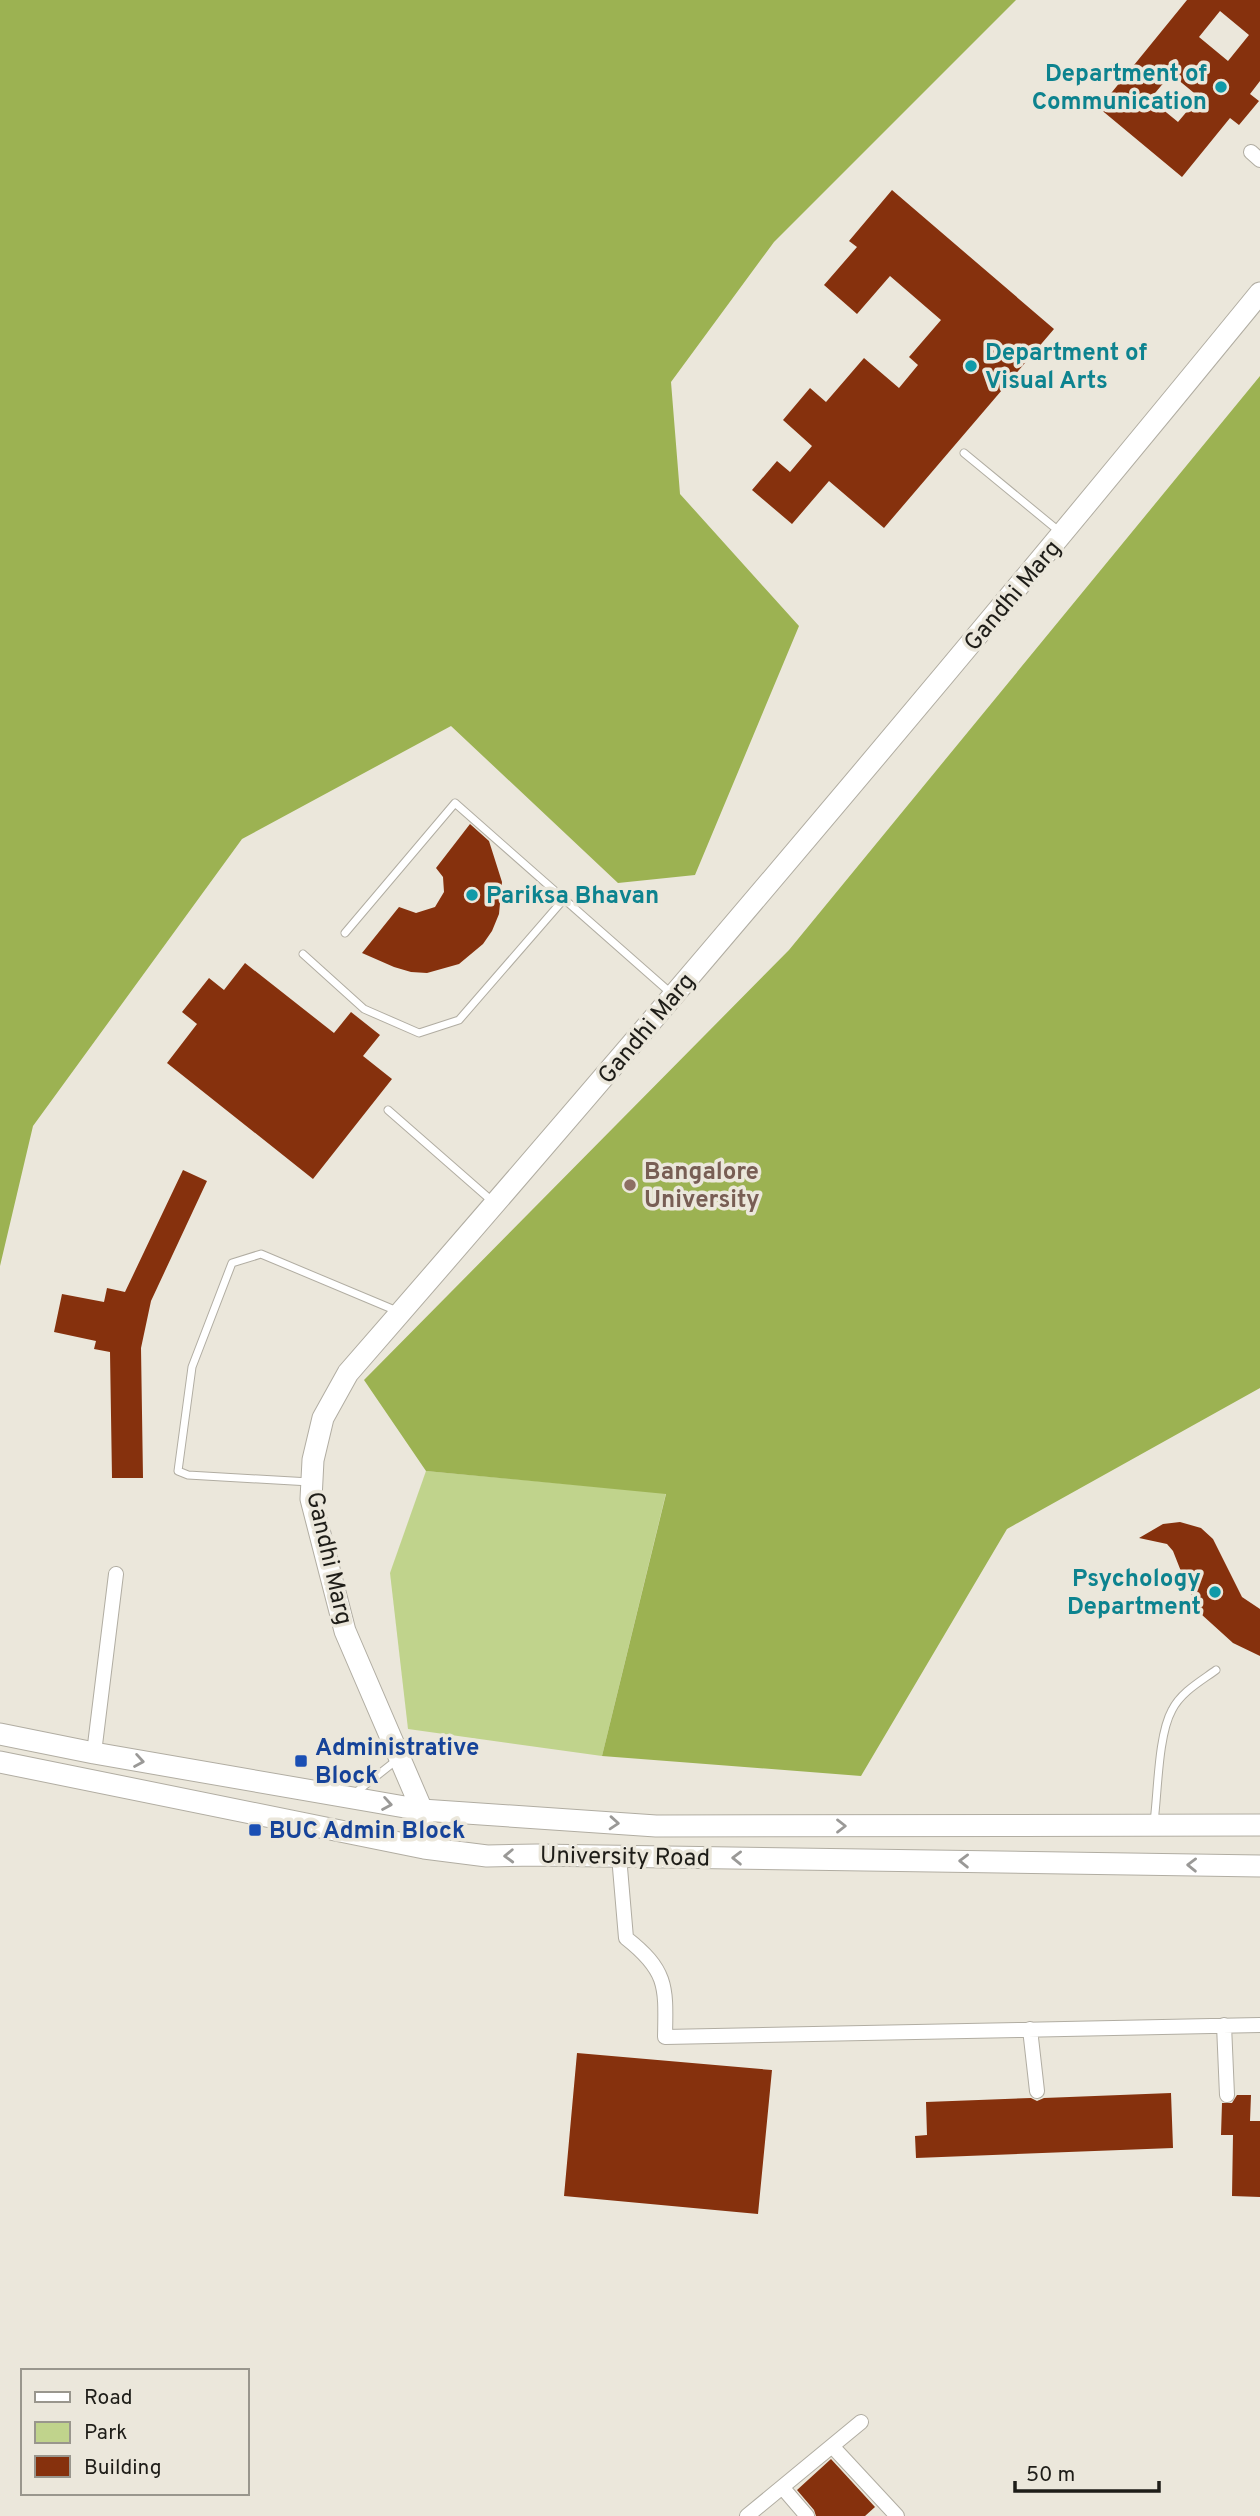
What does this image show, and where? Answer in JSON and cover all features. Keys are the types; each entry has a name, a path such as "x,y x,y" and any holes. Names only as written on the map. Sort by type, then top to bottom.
{"main road":[{"name":"Gandhi Marg","path":"424,1848 422,1810 345,1631 311,1499 313,1460 323,1418 348,1373 495,1204 1063,535 1260,293"},
{"name":"University Road","path":"0,1734 422,1810 656,1826 1260,1825"},
{"name":"University Road","path":"0,1762 424,1848 487,1856 1260,1866"}],"street":[{"path":"94,1753 116,1574"},
{"path":"619,1856 626,1938 643,1951 657,1969 665,1988 665,2037 1260,2025"},
{"path":"1224,2025 1227,2095"},
{"path":"1030,2029 1037,2091"},
{"path":"747,2516 861,2422"},
{"path":"832,2446 897,2516"},
{"path":"782,2487 807,2516"}],"lane":[{"path":"964,453 1063,535"},
{"path":"345,933 455,803 673,995"},
{"path":"303,954 364,1009 419,1033 459,1020 564,899"},
{"path":"388,1111 495,1204"},
{"path":"312,1482 188,1475 178,1471 192,1367 232,1263 261,1254 401,1312"},
{"path":"1154,1825 1164,1734 1172,1709 1187,1691 1216,1670"},
{"path":"349,1798 400,1758"}],"green space":[{"path":"0,0 1016,0 774,242 671,382 680,494 799,626 695,875 618,883 451,726 242,839 33,1126 0,1266"},
{"path":"1260,376 1260,1388 1007,1529 861,1776 602,1756 666,1494 426,1471 364,1380 789,950"},
{"path":"426,1471 666,1493 602,1756 408,1729 390,1573"}],"building":[{"name":"Department of Communication","path":"1187,0 1260,0 1260,81 1250,94 1259,101 1239,125 1230,118 1182,177 1099,108","holes":["1220,11 1249,35 1228,61 1199,37","1171,74 1199,97 1178,122 1150,99"]},
{"name":"Department of Visual Arts","path":"892,190 1054,329 884,528 829,481 792,524 752,490 777,461 790,472 812,446 783,420 810,388 826,402 864,358 899,388 918,365 909,357 941,320 890,276 857,314 824,285 857,247 849,241"},
{"name":"Pariksa Bhavan","path":"470,824 489,841 502,882 499,914 483,944 459,964 427,973 394,967 362,953 399,907 416,913 435,907 444,892 443,877 436,868"},
{"path":"245,963 334,1033 351,1012 380,1035 363,1056 392,1079 313,1179 167,1063 197,1024 182,1012 209,978 224,990"},
{"path":"183,1170 207,1181 151,1301 141,1348 143,1478 112,1478 110,1352 94,1349 96,1341 54,1332 62,1294 104,1302 107,1288 125,1292"},
{"name":"Psychology Department","path":"1180,1522 1201,1528 1213,1539 1242,1597 1260,1609 1260,1656 1233,1643 1201,1614 1173,1551 1167,1544 1139,1538 1163,1524"},
{"path":"577,2053 772,2070 758,2214 564,2196"},
{"path":"1171,2093 1173,2148 916,2158 915,2136 927,2135 926,2102 1031,2098 1037,2101 1044,2098"},
{"path":"1237,2095 1251,2095 1250,2121 1260,2121 1260,2197 1232,2196 1233,2135 1221,2135 1222,2103 1232,2103"},
{"path":"831,2459 875,2507 865,2516 816,2516 797,2490"}],"place":[{"name":"Department of Communication","path":"1221,87"},
{"name":"Department of Visual Arts","path":"971,366"},
{"name":"Pariksa Bhavan","path":"472,895"},
{"name":"Bangalore University","path":"630,1185"},
{"name":"Psychology Department","path":"1215,1592"},
{"name":"Administrative Block","path":"301,1761"},
{"name":"BUC Admin Block","path":"255,1830"}]}
